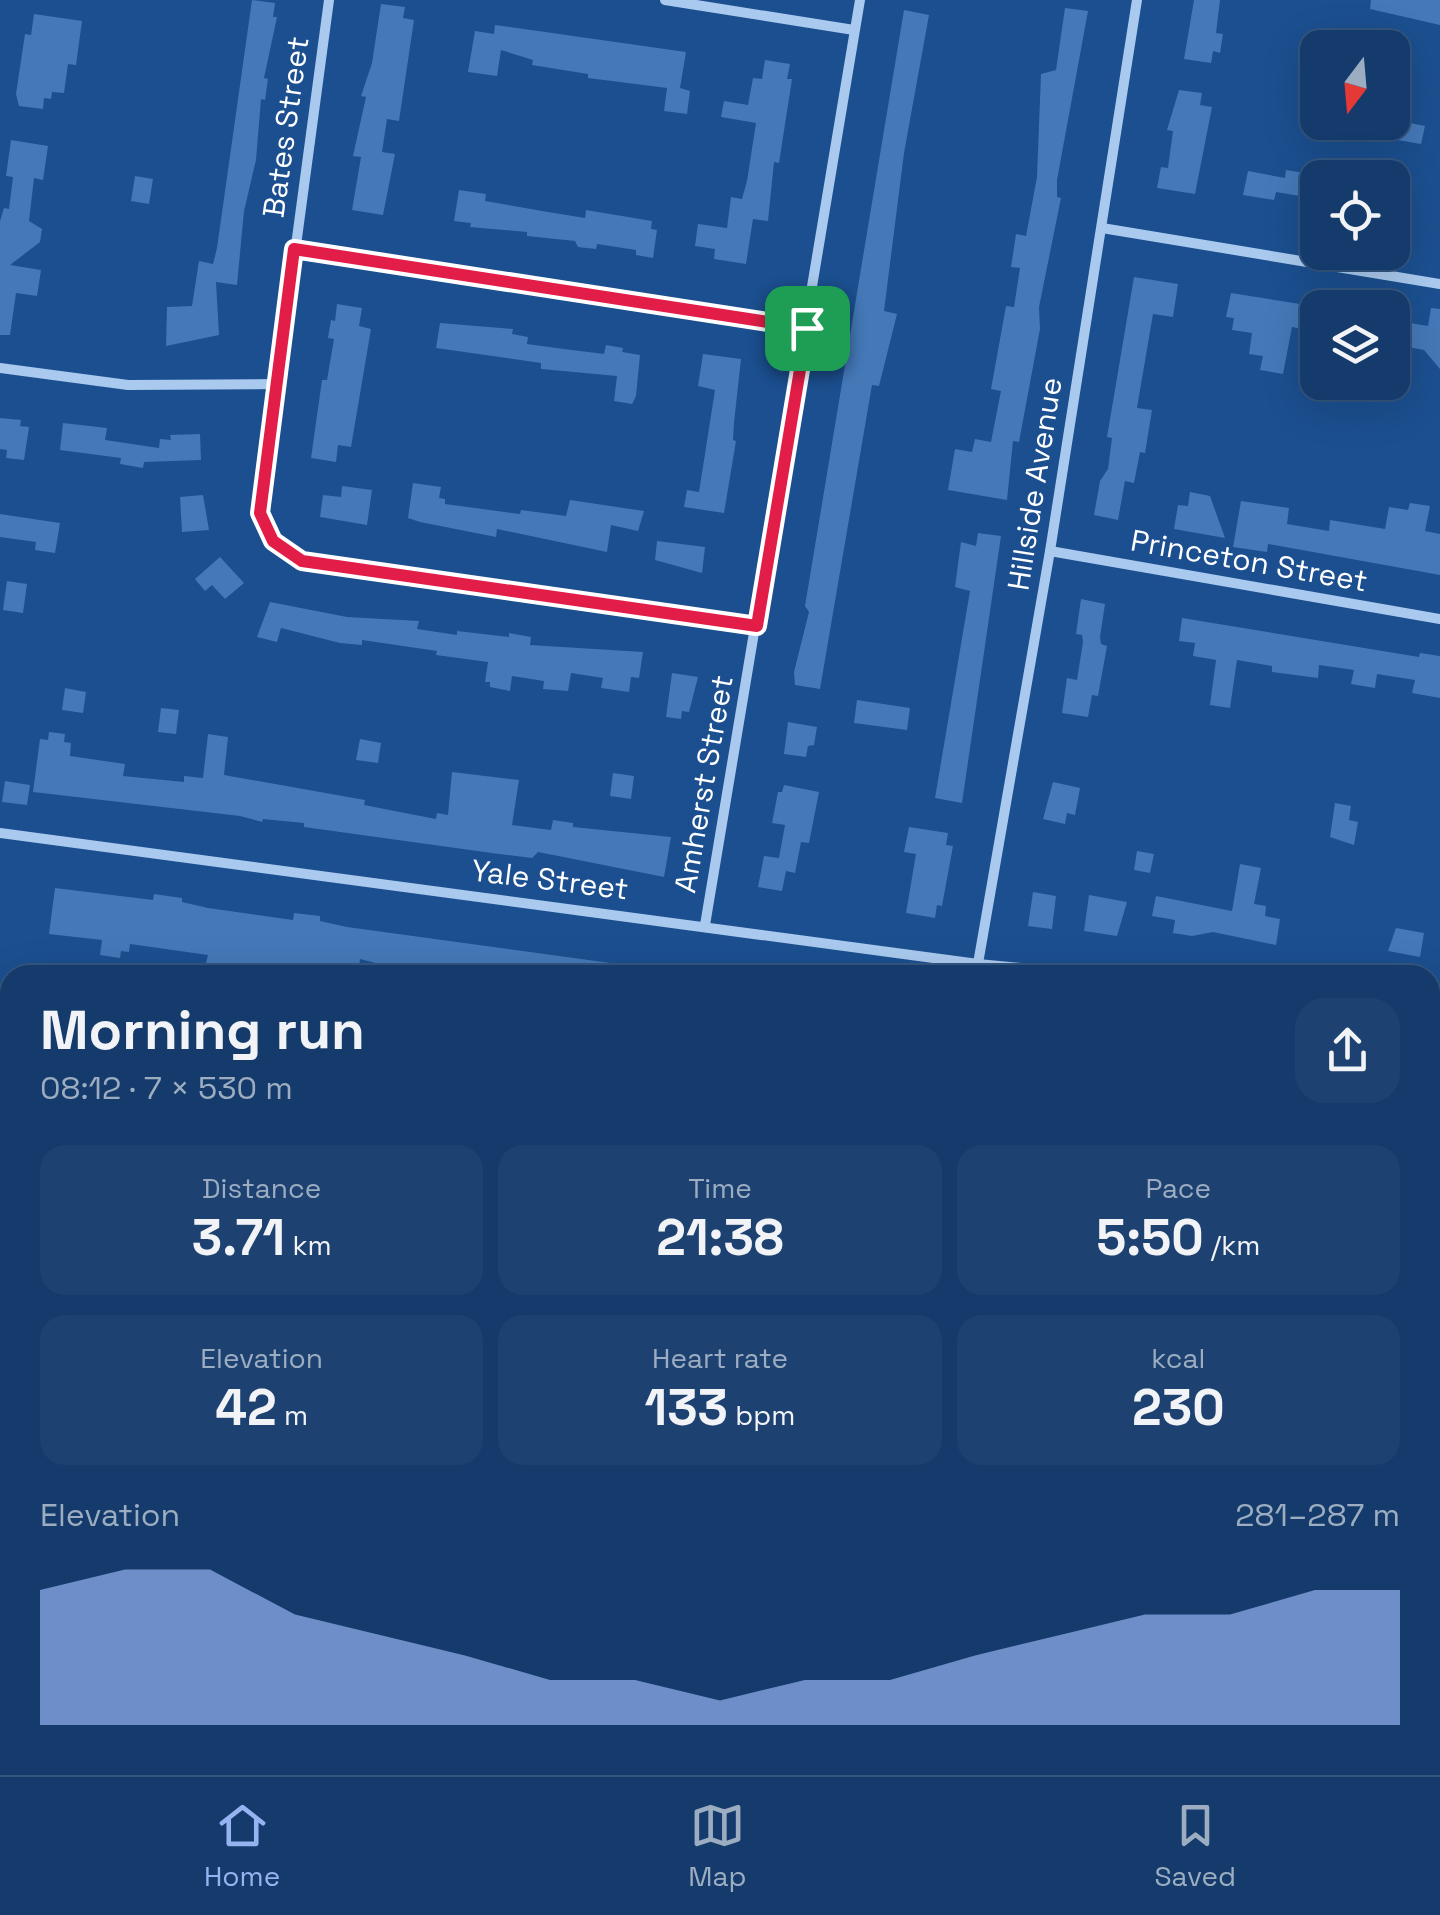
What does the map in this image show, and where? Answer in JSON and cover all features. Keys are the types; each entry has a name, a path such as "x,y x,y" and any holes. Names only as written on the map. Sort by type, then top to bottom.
{"street":[{"name":"Bates Street","path":"329,0 260,513 273,541 302,561 757,626"},
{"path":"665,0 854,30"},
{"name":"Amherst Street","path":"705,925 860,0"},
{"name":"Hillside Avenue","path":"979,965 1138,0"},
{"path":"1102,228 1440,284"},
{"path":"294,249 807,328"},
{"path":"0,368 128,385 275,384"},
{"name":"Princeton Street","path":"1050,551 1440,619"},
{"name":"Yale Street","path":"0,834 705,925 953,965"}],"building":[{"path":"252,0 275,3 273,17 277,17 264,78 268,79 265,100 261,99 256,160 244,211 237,285 216,282 219,335 166,346 167,307 192,306 199,261 213,264 217,248"},
{"path":"1194,0 1220,0 1216,33 1223,34 1220,53 1213,51 1211,63 1184,59"},
{"path":"1371,0 1440,0 1440,25 1370,9"},
{"path":"381,4 405,7 403,18 414,20 399,121 387,119 382,152 395,154 383,215 352,210 361,157 353,156 366,97 361,96 372,63"},
{"path":"1065,8 1088,11 1057,180 1057,197 1061,198 1039,307 1040,329 1019,442 1013,441 1007,500 948,490 955,449 972,452 975,439 991,442 1001,391 991,389 1006,306 1014,307 1020,268 1011,267 1016,234 1026,236 1037,177 1041,74 1056,70"},
{"path":"904,10 929,15 904,153 884,311 897,314 879,386 872,385 820,689 795,685 794,672 809,612 805,606"},
{"path":"34,14 82,21 76,65 68,64 64,93 52,92 51,99 44,98 43,109 19,106 16,94 25,34 31,35"},
{"path":"495,25 686,52 680,88 690,91 687,114 664,111 667,88 588,78 588,74 532,65 533,60 501,50 497,76 468,72 475,31 494,34"},
{"path":"765,60 790,64 787,79 792,79 779,163 774,162 768,221 753,219 746,264 714,259 715,249 695,246 698,224 727,228 731,197 742,199 747,181 756,123 721,117 724,101 748,105 753,78 762,79"},
{"path":"1179,90 1202,93 1200,105 1212,107 1195,194 1157,188 1161,167 1168,168 1173,131 1167,130"},
{"path":"1410,123 1425,126 1421,144 1398,140 1410,140"},
{"path":"11,140 48,146 43,180 34,178 29,221 42,229 40,242 10,265 41,270 37,296 16,293 10,335 0,335 0,221 4,208 9,209 13,177 6,176"},
{"path":"1286,170 1300,172 1300,196 1276,192 1274,200 1243,195 1248,171 1285,178"},
{"path":"135,176 153,179 149,204 131,201"},
{"path":"459,190 486,194 485,201 585,218 586,210 652,221 651,229 657,230 653,258 636,255 636,250 597,244 596,249 578,247 575,241 527,236 527,232 470,227 471,223 454,221"},
{"path":"1134,277 1178,284 1173,317 1153,314 1137,408 1152,410 1145,453 1140,452 1134,483 1125,481 1118,520 1094,515 1100,481 1108,469 1112,438 1107,437"},
{"path":"1231,293 1300,304 1300,328 1292,327 1283,374 1260,370 1263,356 1249,354 1252,333 1232,330 1234,318 1226,317"},
{"path":"337,304 362,308 359,326 371,329 351,447 338,445 336,462 311,458 322,380 327,380 334,339 328,338 331,320 335,321"},
{"path":"1431,308 1440,309 1440,369 1424,350 1410,347 1410,323 1428,326"},
{"path":"440,323 513,329 512,334 528,337 527,344 604,354 606,345 623,348 622,352 640,355 636,396 632,404 614,401 617,376 541,369 541,363 436,348"},
{"path":"703,354 741,359 734,423 736,441 724,513 684,507 687,490 699,492 715,390 698,386"},
{"path":"0,418 21,420 20,426 29,427 24,460 6,458 7,450 0,449"},
{"path":"63,423 107,428 105,440 159,448 160,439 171,440 170,435 200,434 201,460 144,462 143,468 120,464 121,458 60,450"},
{"path":"413,483 441,487 439,498 445,499 445,504 520,514 521,510 566,516 570,500 644,511 638,531 611,525 607,552 497,529 496,537 408,518"},
{"path":"342,486 372,490 367,525 320,517 323,495 341,497"},
{"path":"1190,492 1210,496 1225,538 1174,529 1178,505 1188,506"},
{"path":"203,495 209,530 182,532 180,497"},
{"path":"1241,501 1289,508 1287,524 1329,531 1330,520 1385,529 1389,507 1408,510 1410,503 1430,506 1425,531 1440,534 1440,575 1268,544 1267,552 1233,547"},
{"path":"0,514 60,523 55,553 35,550 36,542 0,537"},
{"path":"978,533 1001,536 962,803 935,798 970,591 955,587 961,542 976,546"},
{"path":"657,541 705,547 702,573 655,560"},
{"path":"220,557 244,583 225,599 212,585 205,591 195,579"},
{"path":"7,581 27,584 23,613 3,610"},
{"path":"1081,599 1105,604 1100,637 1101,644 1107,646 1098,696 1092,695 1088,717 1062,713 1067,678 1077,680 1083,642 1082,635 1076,634"},
{"path":"270,602 347,617 419,621 417,629 457,635 457,631 509,637 509,633 531,637 530,645 643,652 639,678 631,677 629,692 601,688 603,678 571,673 568,691 543,689 544,681 512,676 510,691 490,687 490,682 485,682 488,662 436,655 437,651 362,640 362,645 340,643 281,628 277,642 257,637"},
{"path":"1182,618 1419,657 1420,653 1440,656 1440,698 1412,693 1415,680 1377,674 1375,688 1351,684 1354,670 1319,665 1318,678 1272,672 1272,666 1237,660 1230,708 1210,705 1216,660 1193,656 1195,643 1179,641"},
{"path":"672,673 698,677 689,712 682,711 681,719 666,717"},
{"path":"65,688 86,692 83,713 62,710"},
{"path":"857,700 910,708 907,730 854,723"},
{"path":"161,708 179,710 176,734 158,732"},
{"path":"788,722 817,727 814,745 808,746 806,757 784,754"},
{"path":"49,732 65,734 64,742 71,743 70,756 125,764 123,776 184,782 184,776 203,778 208,734 228,737 224,775 365,800 364,805 436,819 437,813 448,815 452,772 519,780 512,825 551,830 553,820 573,823 573,827 671,837 664,877 538,852 532,858 304,827 304,823 263,819 262,822 240,816 33,792 40,739 48,740"},
{"path":"360,739 381,743 378,763 356,760"},
{"path":"613,773 634,776 631,799 610,796"},
{"path":"5,781 30,785 27,805 2,802"},
{"path":"1053,782 1080,788 1075,815 1067,813 1065,824 1043,819"},
{"path":"784,785 819,792 809,843 801,842 795,873 786,871 782,891 758,887 764,856 779,858 785,825 772,823 778,792 782,792"},
{"path":"1335,803 1351,806 1349,820 1358,822 1354,845 1330,837"},
{"path":"909,827 948,833 946,845 953,846 942,906 937,905 935,918 906,913 916,854 904,852"},
{"path":"1137,851 1154,854 1150,873 1134,870"},
{"path":"1240,864 1261,868 1254,904 1266,906 1265,916 1280,919 1276,945 1213,932 1192,936 1173,933 1175,920 1152,916 1156,896 1232,911"},
{"path":"55,888 153,900 154,894 182,898 182,902 208,908 293,920 294,913 320,916 320,921 347,927 625,965 383,965 360,959 359,965 222,965 206,963 208,955 130,944 129,952 121,951 120,958 100,955 102,940 49,934"},
{"path":"1033,892 1056,896 1052,929 1028,926"},
{"path":"1089,895 1127,902 1117,936 1084,931"},
{"path":"1396,928 1424,933 1420,957 1388,951"}],"route":[{"path":"294,249 807,328 757,626 302,561 273,541 260,513 294,249"}]}
